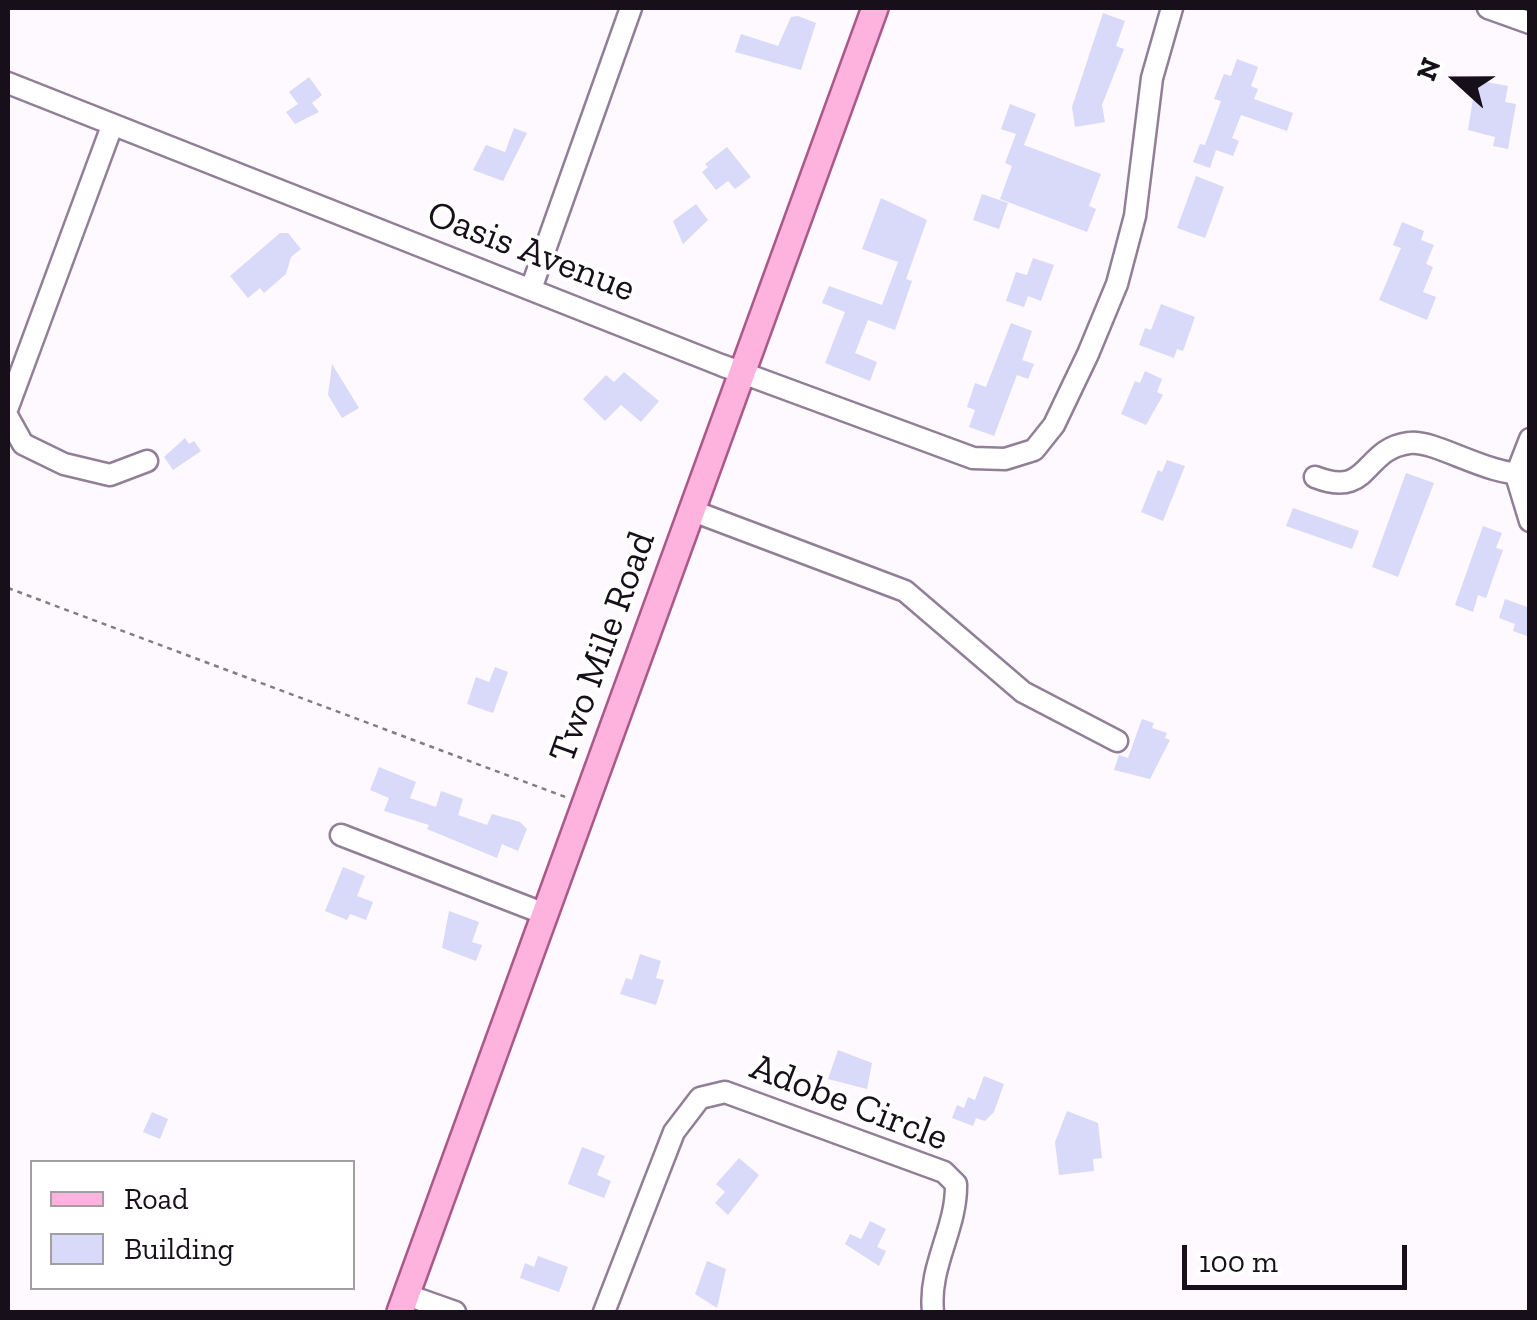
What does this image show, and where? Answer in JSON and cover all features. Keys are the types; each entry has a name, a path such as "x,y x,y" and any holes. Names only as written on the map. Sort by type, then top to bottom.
{"main road":[{"name":"Two Mile Road","path":"403,1304 875,8"}],"street":[{"path":"531,289 631,8"},
{"name":"Oasis Avenue","path":"8,83 743,372 972,458 1006,458 1034,450 1054,425 1117,284 1135,216 1152,78 1172,8"},
{"path":"1488,8 1530,23"},
{"path":"8,406 112,126"},
{"path":"8,417 22,444 64,464 110,475 147,461"},
{"path":"1530,439 1523,475 1530,521"},
{"path":"1315,477 1339,486 1357,480 1389,450 1412,442 1523,475"},
{"path":"692,510 905,591 1024,692 1117,741"},
{"path":"342,835 546,914"},
{"name":"Adobe Circle","path":"604,1312 674,1132 700,1098 725,1092 944,1172 956,1184 957,1206 930,1287 933,1312"},
{"path":"403,1304 455,1312"}],"path":[{"path":"8,588 585,805"}],"building":[{"path":"1103,13 1125,21 1116,46 1124,49 1102,105 1105,122 1075,127 1072,107"},
{"path":"791,17 816,23 801,70 735,52 741,34 778,46"},
{"path":"1237,59 1258,67 1251,86 1258,89 1254,99 1293,113 1287,131 1241,115 1232,138 1239,141 1233,156 1216,150 1210,168 1193,162 1200,144 1205,145 1221,101 1214,99 1224,74 1231,76"},
{"path":"309,77 322,95 312,103 319,112 295,124 286,112 298,104 289,92"},
{"path":"1476,80 1508,86 1505,102 1516,104 1508,149 1493,146 1495,137 1468,130"},
{"path":"1010,104 1036,114 1024,145 1101,174 1089,206 1096,209 1087,232 1000,199 1012,166 1005,163 1016,134 1001,129"},
{"path":"514,128 527,133 503,181 473,170 486,145 505,152"},
{"path":"727,147 751,177 735,189 728,181 716,190 702,172 708,167 705,164"},
{"path":"1196,176 1224,187 1205,238 1177,228"},
{"path":"982,194 1008,203 999,229 973,220"},
{"path":"881,198 927,220 906,279 912,281 895,330 868,320 855,353 877,362 870,381 825,363 845,312 822,303 829,286 882,305 898,262 862,249"},
{"path":"696,204 708,220 683,244 673,221"},
{"path":"1402,222 1424,231 1421,240 1434,245 1426,264 1433,267 1423,292 1436,297 1427,320 1379,300 1401,248 1393,245"},
{"path":"280,233 288,233 301,249 291,257 286,274 264,293 260,288 248,298 230,276"},
{"path":"1033,258 1054,265 1041,301 1028,296 1024,307 1006,301 1016,272 1027,275"},
{"path":"1161,304 1195,317 1183,351 1177,349 1174,358 1139,345 1145,328 1151,330"},
{"path":"1011,323 1032,331 1022,360 1034,364 1028,379 1017,375 994,436 969,427 975,410 967,407 975,383 986,387"},
{"path":"332,364 359,408 342,418 328,395"},
{"path":"1145,371 1162,379 1157,392 1163,395 1146,425 1121,414 1135,381 1140,383"},
{"path":"624,372 659,401 641,422 621,405 605,421 583,399 606,375 614,382"},
{"path":"185,438 189,444 194,441 201,451 173,470 164,457"},
{"path":"1167,460 1185,466 1163,521 1141,512 1158,470 1162,472"},
{"path":"1406,473 1434,483 1398,577 1372,567"},
{"path":"1293,508 1359,531 1352,549 1286,526"},
{"path":"1483,526 1502,533 1496,548 1503,550 1486,598 1478,595 1473,612 1455,605"},
{"path":"1505,599 1530,608 1530,637 1513,631 1515,624 1499,618"},
{"path":"495,667 508,672 493,713 467,704 476,677 489,682"},
{"path":"1142,719 1154,723 1152,728 1167,733 1165,738 1170,740 1150,779 1114,770 1119,755 1128,758"},
{"path":"379,767 416,782 410,798 436,807 441,791 463,799 458,815 487,825 492,814 520,822 527,829 518,851 502,844 497,858 427,829 429,825 384,811 389,798 370,790"},
{"path":"343,867 365,876 357,896 373,902 366,920 350,914 347,920 325,911"},
{"path":"449,911 479,922 472,942 482,945 476,961 442,948"},
{"path":"640,954 661,961 656,978 664,980 656,1005 620,994 626,978 632,980"},
{"path":"838,1050 872,1063 867,1089 828,1079"},
{"path":"984,1076 1004,1084 994,1112 985,1121 976,1118 973,1126 952,1118 957,1105 964,1108 968,1097 975,1100"},
{"path":"1067,1111 1098,1123 1102,1158 1093,1159 1094,1171 1059,1175 1055,1142"},
{"path":"152,1112 168,1119 160,1139 143,1132"},
{"path":"582,1147 605,1156 597,1175 611,1181 604,1198 568,1184"},
{"path":"739,1158 759,1175 728,1215 715,1203 725,1192 716,1184"},
{"path":"870,1221 886,1229 877,1247 886,1251 879,1266 845,1244 850,1234 861,1239"},
{"path":"538,1256 568,1267 559,1292 520,1278 525,1263 534,1267"},
{"path":"707,1261 726,1269 717,1308 695,1294"}]}
